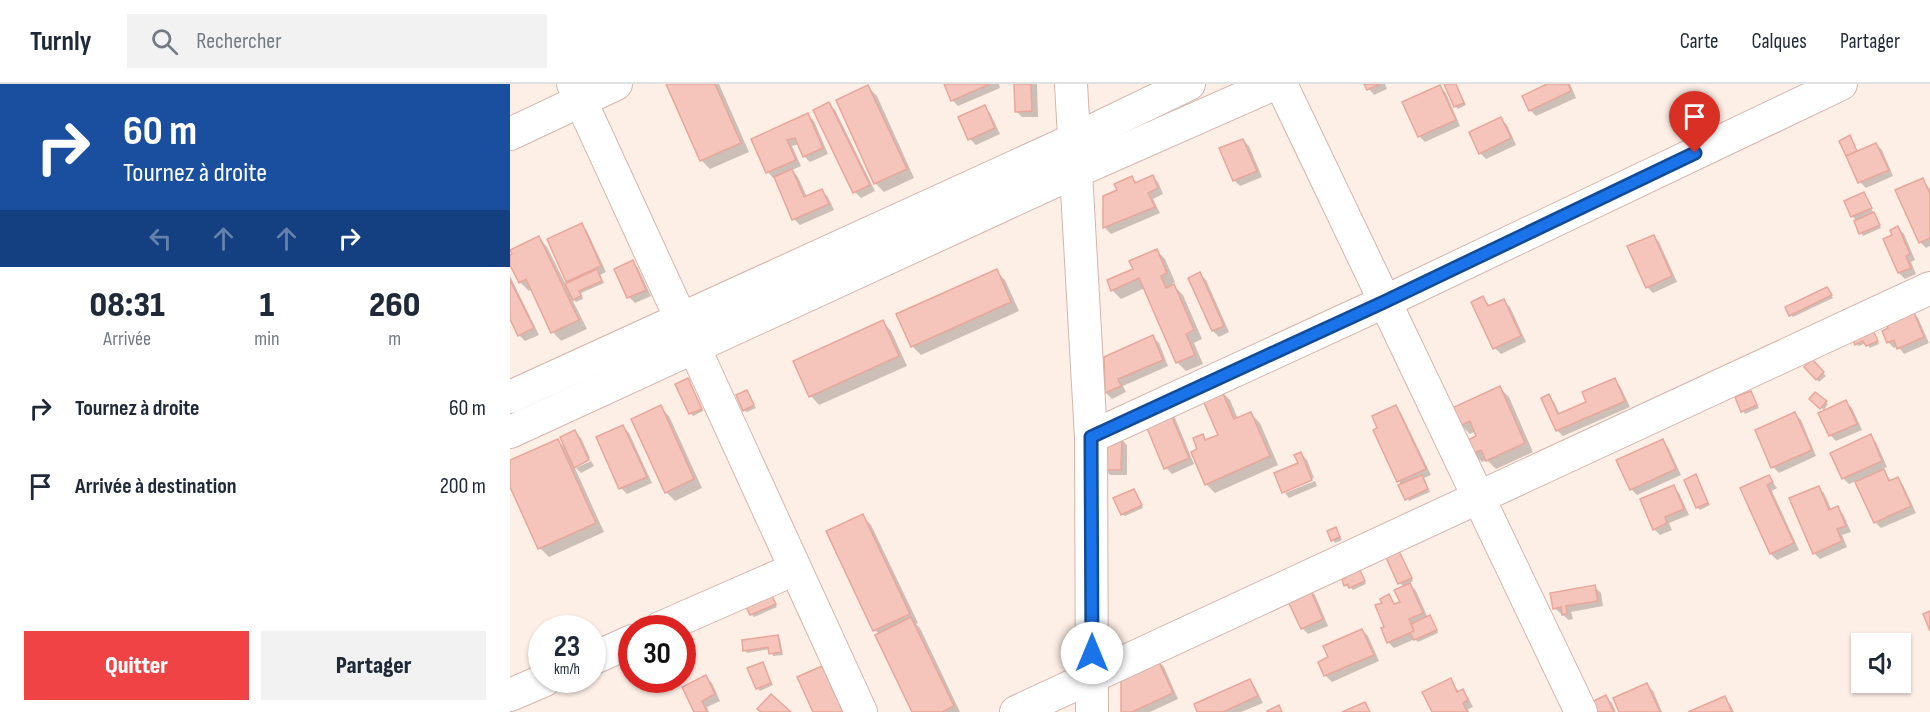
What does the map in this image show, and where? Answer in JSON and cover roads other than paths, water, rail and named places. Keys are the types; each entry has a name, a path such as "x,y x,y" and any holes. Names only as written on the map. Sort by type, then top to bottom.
{"street":[{"path":"510,134 577,92 616,84"},
{"path":"1071,84 1091,437 1092,712"},
{"path":"510,397 1073,140 1189,84"},
{"path":"510,432 1075,172 1274,84"},
{"path":"1281,84 1581,712"},
{"path":"1091,437 1384,302 1840,84"},
{"path":"577,92 681,319"},
{"path":"1016,712 1930,288"},
{"path":"694,347 861,712"},
{"path":"690,615 795,569"},
{"path":"510,695 528,687"}]}
